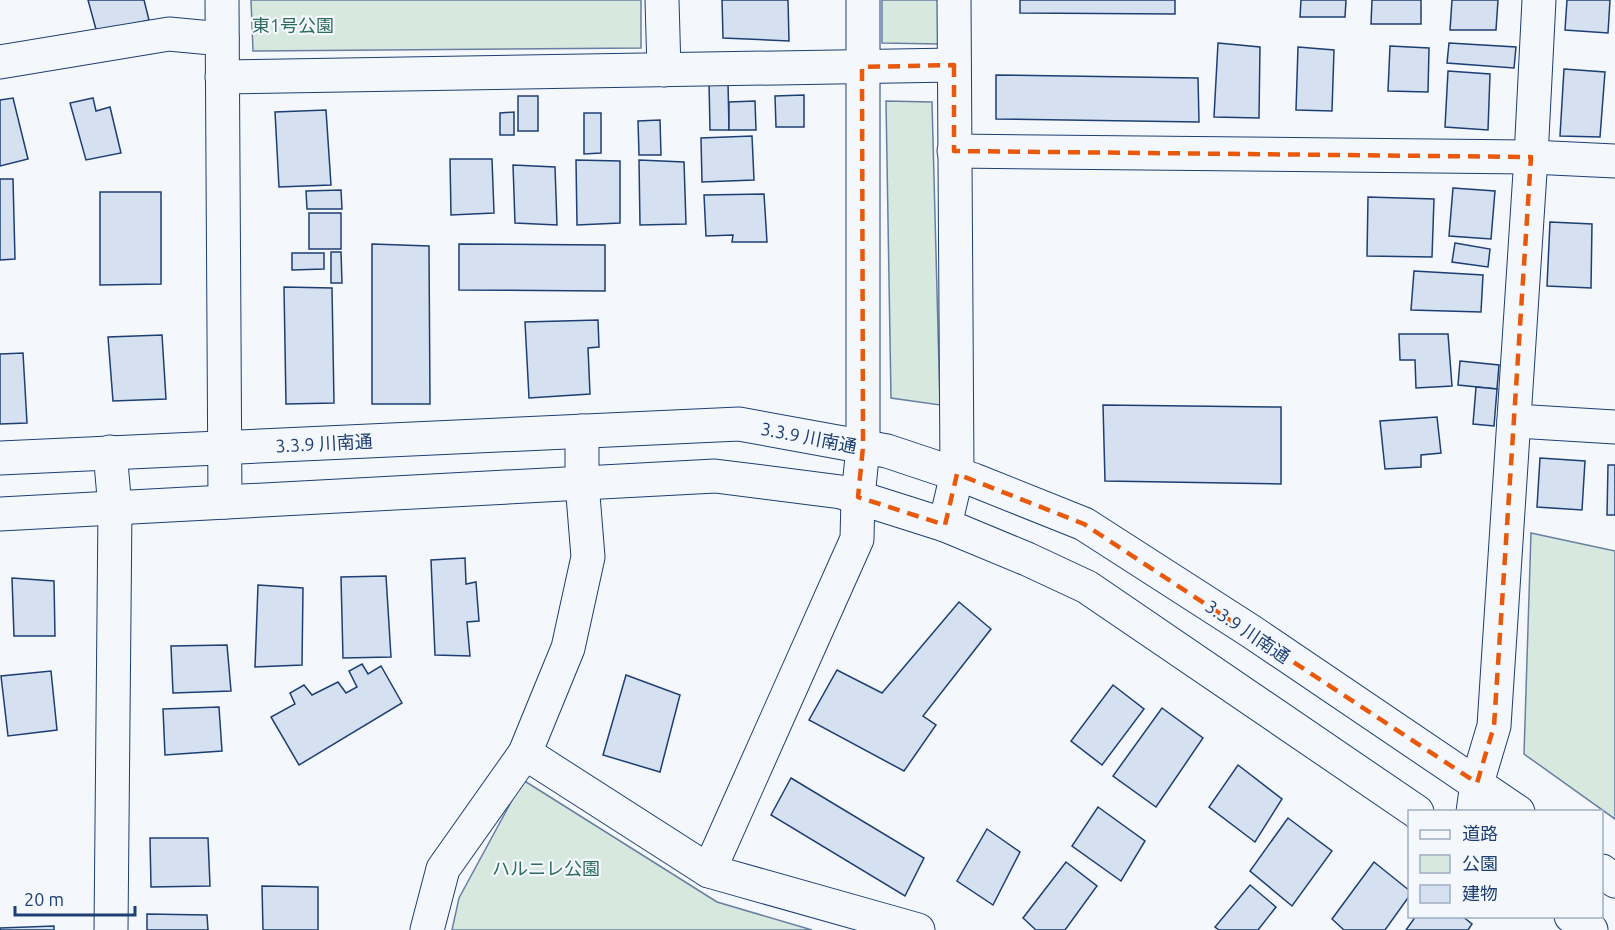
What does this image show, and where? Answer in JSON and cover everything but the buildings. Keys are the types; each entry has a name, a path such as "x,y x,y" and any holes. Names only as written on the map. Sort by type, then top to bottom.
{"street":[{"path":"222,0 225,502"},
{"path":"662,0 664,70"},
{"path":"710,871 857,539 863,447 862,0"},
{"path":"945,525 957,474 954,0"},
{"path":"1475,797 1494,726 1539,0"},
{"path":"0,62 169,34 222,39"},
{"path":"222,76 954,65"},
{"path":"954,152 1531,156 1615,161"},
{"path":"1514,421 1615,427"},
{"name":"3.3.9 川南通","path":"0,458 739,424 887,452 957,474 1084,524 1242,626 1322,681 1475,797 1512,810"},
{"path":"427,930 443,869 525,753 568,648 588,557 582,483 582,431"},
{"path":"110,453 115,507 111,930"},
{"path":"0,514 715,476 841,492 945,525 1027,558 1087,587 1414,810"},
{"path":"525,753 710,871 918,930"},
{"path":"1603,872 1615,881"},
{"path":"1574,918 1591,930"}],"highlighted area":[{"path":"954,65 954,151 1531,157 1494,726 1477,783 1084,524 957,474 945,525 858,497 863,447 862,67"}],"green space":[{"name":"東1号公園","path":"251,0 641,0 641,48 253,51"},
{"path":"882,0 939,0 939,44 882,43"},
{"path":"886,101 932,102 940,405 891,398"},
{"path":"1531,533 1615,551 1615,819 1524,754"},
{"name":"ハルニレ公園","path":"523,780 717,902 812,930 452,930 459,898"}]}
